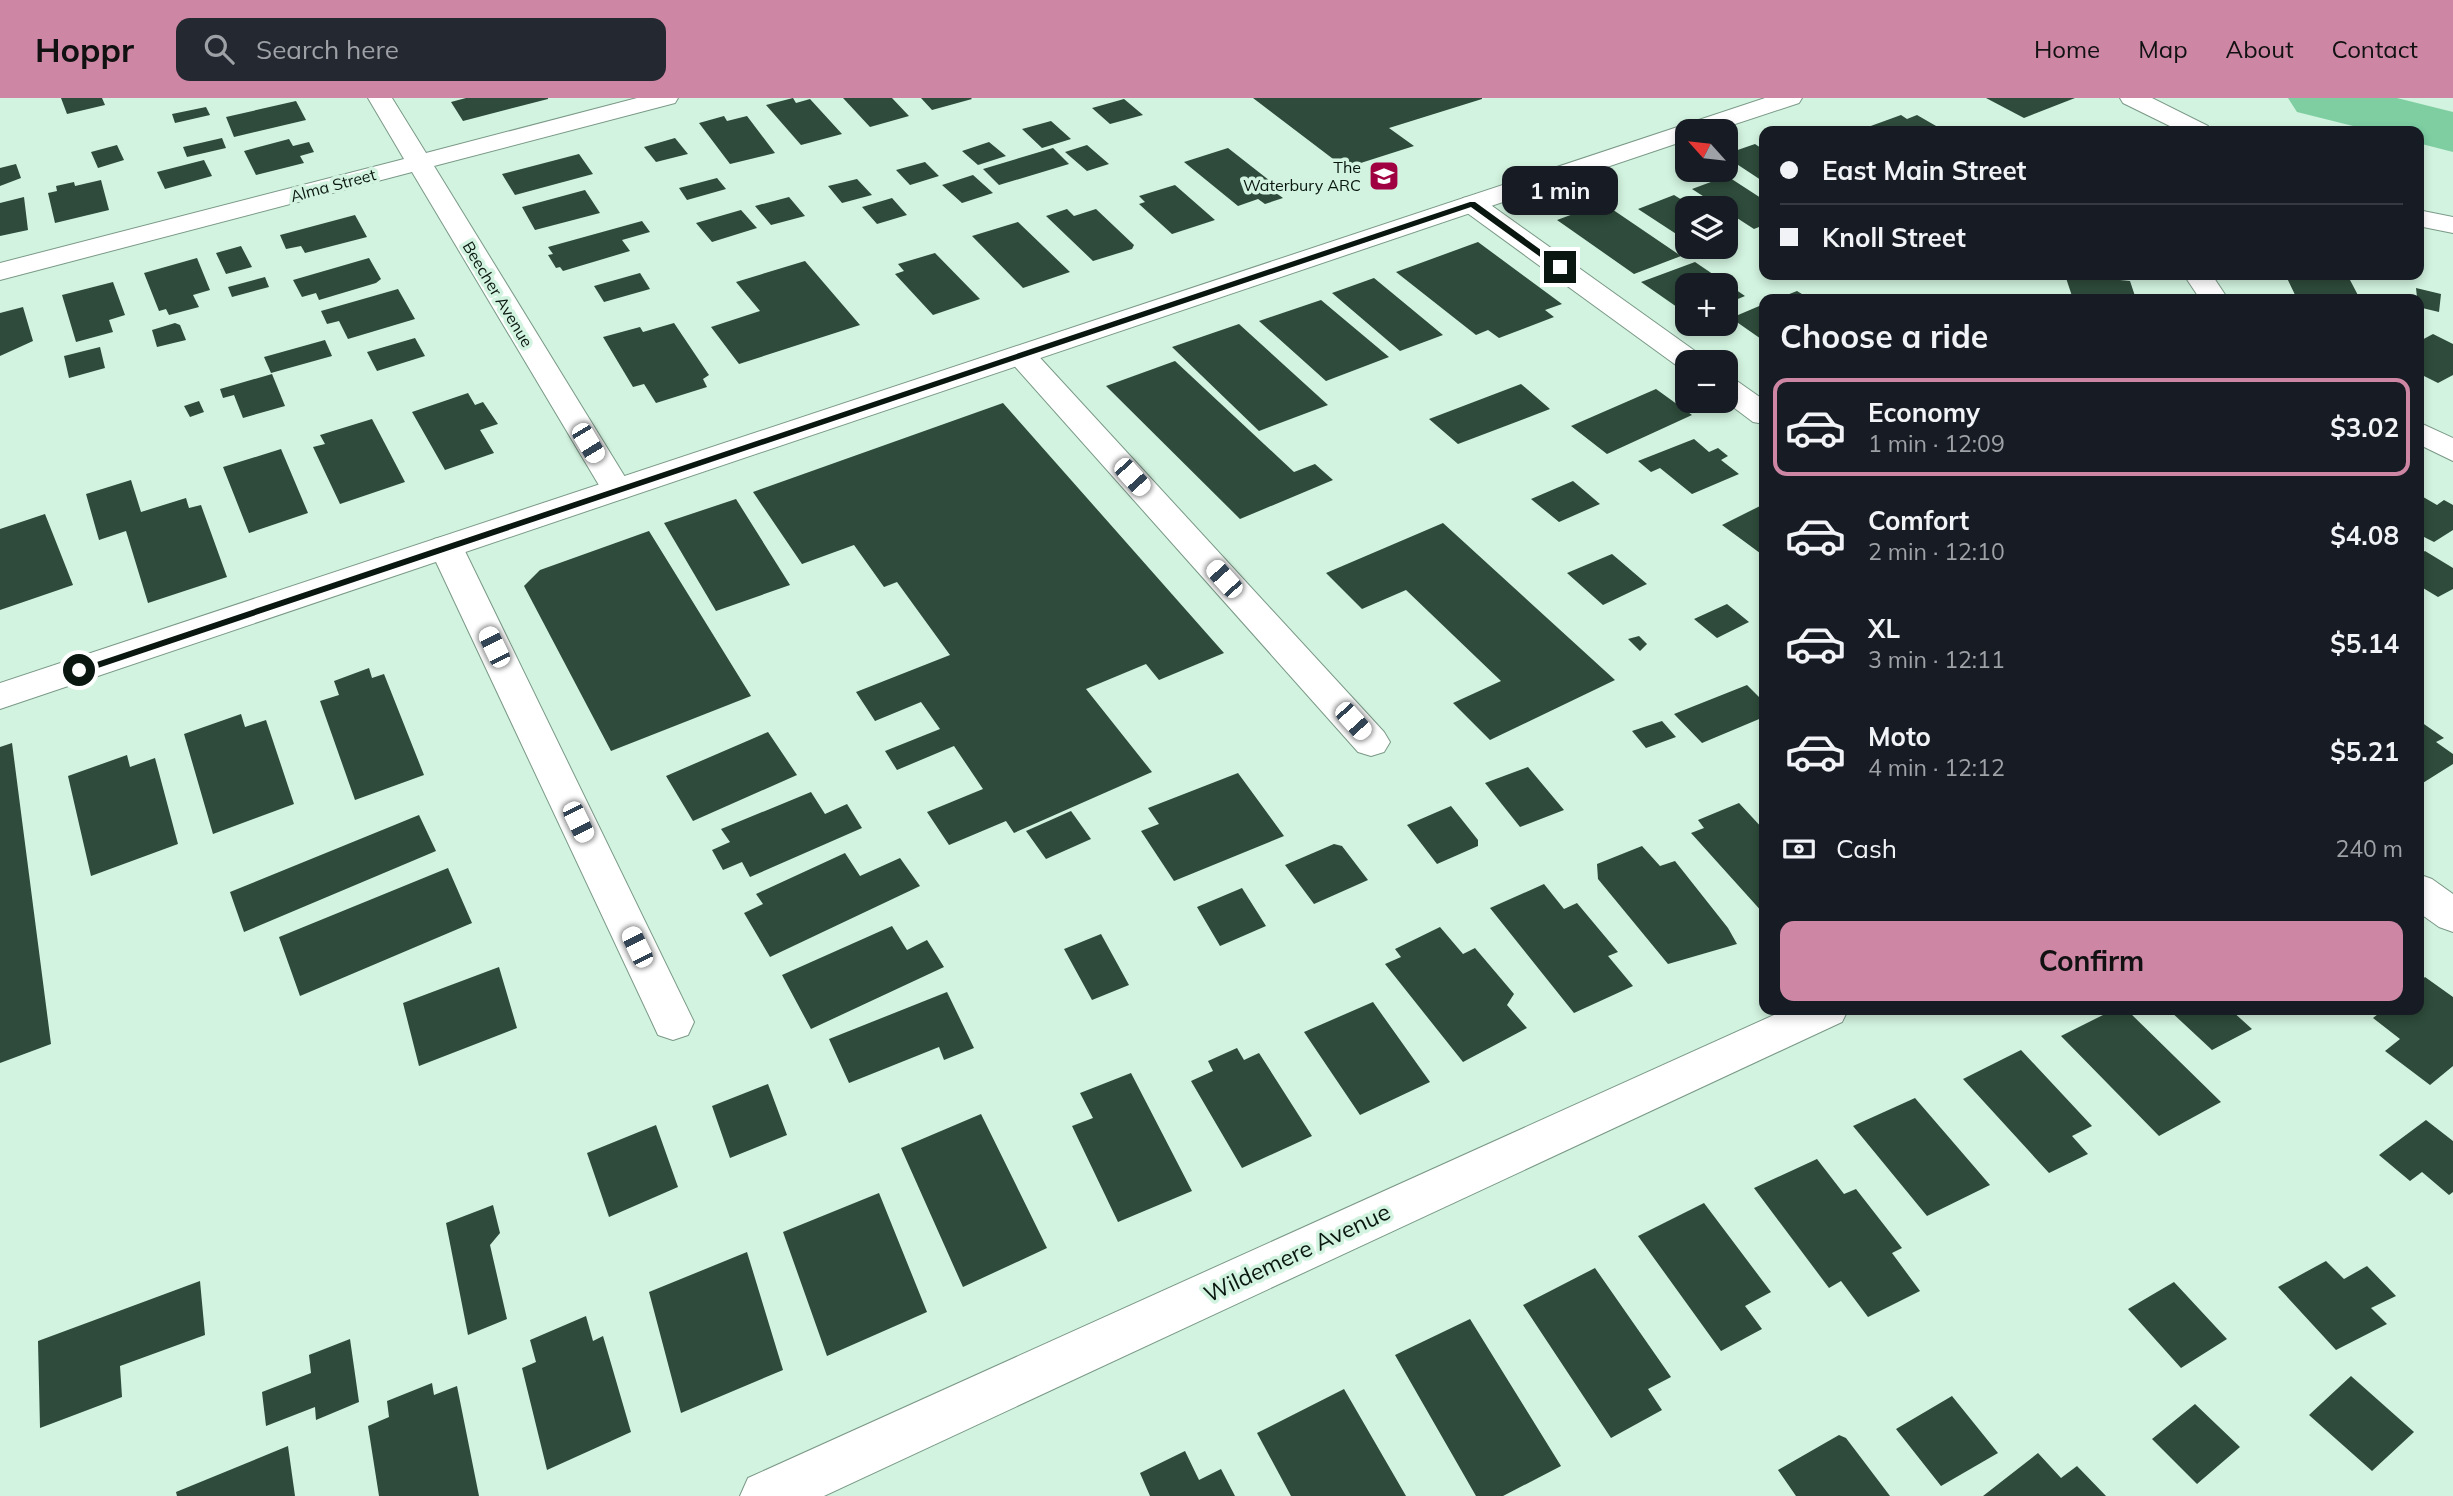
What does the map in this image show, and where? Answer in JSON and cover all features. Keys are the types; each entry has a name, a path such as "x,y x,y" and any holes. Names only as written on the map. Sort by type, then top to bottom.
{"street":[{"name":"Beecher Avenue","path":"380,98 617,490"},
{"name":"Alma Street","path":"0,272 666,98"},
{"path":"2132,98 2189,126"},
{"path":"1726,119 1782,99"},
{"path":"0,696 1675,137"},
{"path":"1472,204 1675,350"},
{"path":"2424,219 2453,225"},
{"path":"1021,355 1371,742"},
{"path":"1738,396 1759,411"},
{"path":"2424,434 2453,451"},
{"path":"446,548 673,1022"},
{"path":"2424,894 2453,916"},
{"name":"Wildemere Avenue","path":"766,1496 1816,1015"}],"building":[{"path":"61,98 102,98 105,105 67,114"},
{"path":"466,98 548,99 463,121 451,102"},
{"path":"793,98 796,103 810,99 842,134 801,145 766,105"},
{"path":"843,98 892,98 909,116 870,127"},
{"path":"921,98 971,98 972,99 932,110"},
{"path":"1253,98 1482,99 1389,128 1414,146 1345,168"},
{"path":"1986,98 2075,98 2024,118"},
{"path":"1124,99 1143,115 1110,124 1092,108"},
{"path":"296,101 306,120 234,137 226,117"},
{"path":"206,107 210,115 175,123 172,114"},
{"path":"1901,115 1907,119 1917,115 1936,126 1871,126"},
{"path":"724,116 727,121 747,116 775,153 730,164 699,123"},
{"path":"1051,121 1071,139 1042,148 1022,129"},
{"path":"222,138 226,148 187,157 183,147"},
{"path":"675,138 688,154 656,162 644,147"},
{"path":"289,139 293,146 309,142 314,152 300,156 304,163 256,175 244,151"},
{"path":"989,142 1006,156 978,165 962,151"},
{"path":"1755,144 1759,147 1759,179 1738,165 1738,150"},
{"path":"117,145 124,160 98,168 91,152"},
{"path":"1087,145 1109,164 1087,171 1065,152"},
{"path":"1053,148 1069,164 999,185 983,169"},
{"path":"1228,148 1279,188 1272,190 1283,198 1265,204 1258,199 1238,206 1184,162"},
{"path":"579,154 593,174 515,195 502,174"},
{"path":"204,160 212,176 165,189 157,172"},
{"path":"925,162 939,176 910,185 896,170"},
{"path":"16,164 21,178 0,186 0,168"},
{"path":"973,175 993,193 962,203 942,185"},
{"path":"717,178 726,189 687,200 679,188"},
{"path":"857,179 872,195 842,203 828,186"},
{"path":"101,180 109,210 55,223 48,193 57,191 56,186 74,182 75,186"},
{"path":"1711,182 1736,182 1759,197 1759,227 1754,229 1738,219 1738,196 1703,196 1692,189"},
{"path":"1175,185 1215,220 1172,234 1139,204 1145,202 1139,196"},
{"path":"585,190 600,213 535,230 522,207"},
{"path":"1676,196 1675,233 1638,209"},
{"path":"24,197 28,230 0,236 0,203"},
{"path":"789,197 805,216 771,225 755,206"},
{"path":"892,198 907,215 877,224 862,207"},
{"path":"1603,203 1675,252 1675,258 1634,274 1557,220"},
{"path":"1067,209 1074,216 1096,209 1134,245 1132,249 1093,261 1046,216"},
{"path":"741,210 757,228 712,242 696,223"},
{"path":"355,215 367,237 305,253 301,246 286,249 280,235"},
{"path":"642,221 650,232 622,240 630,251 563,271 560,267 556,268 548,255 553,254 548,247"},
{"path":"1018,222 1070,272 1023,288 972,236"},
{"path":"1478,242 1562,304 1545,310 1554,317 1499,338 1488,330 1476,335 1396,272"},
{"path":"241,246 252,267 226,274 216,253"},
{"path":"935,253 980,299 933,315 895,274 904,271 898,264"},
{"path":"197,258 210,290 193,295 199,307 169,315 166,309 159,311 144,273"},
{"path":"369,258 381,279 376,283 319,300 316,293 302,297 293,280"},
{"path":"805,261 860,325 739,364 711,327 760,311 736,282"},
{"path":"1695,262 1711,273 1675,273 1675,306 1641,282"},
{"path":"640,273 650,289 604,302 594,286"},
{"path":"265,277 269,287 232,297 228,287"},
{"path":"1374,278 1443,335 1400,351 1332,293"},
{"path":"2067,280 2130,281 2134,294 2071,294"},
{"path":"2288,280 2350,280 2357,294 2295,294"},
{"path":"113,282 125,315 109,320 113,332 76,342 62,295"},
{"path":"2416,288 2441,294 2439,312 2424,308 2424,294 2417,294"},
{"path":"398,289 415,319 348,339 339,321 327,324 321,311"},
{"path":"1321,300 1389,357 1326,381 1259,321"},
{"path":"1759,306 1759,338 1738,323 1738,315"},
{"path":"23,307 33,341 0,356 0,313"},
{"path":"175,323 180,325 186,340 157,347 152,330"},
{"path":"674,323 709,375 703,379 707,387 656,403 644,384 633,387 603,337 640,327 643,332"},
{"path":"1239,324 1328,405 1259,431 1172,347"},
{"path":"2433,334 2453,344 2453,375 2438,383 2424,376 2424,339"},
{"path":"415,338 425,356 377,371 367,352"},
{"path":"325,340 332,356 271,373 264,357"},
{"path":"100,347 105,368 69,378 64,356"},
{"path":"1175,361 1294,472 1315,464 1333,480 1240,519 1106,386"},
{"path":"272,374 285,406 243,418 234,395 223,398 220,389"},
{"path":"1521,384 1550,409 1458,444 1429,419"},
{"path":"1656,389 1675,403 1675,413 1692,415 1607,454 1571,426"},
{"path":"468,393 475,405 483,402 498,424 480,430 494,453 445,470 412,412"},
{"path":"199,401 204,412 190,417 184,406"},
{"path":"1003,403 1224,653 1159,680 1146,664 1086,689 1152,772 1014,833 1006,821 949,845 927,812 983,789 954,746 897,770 885,751 940,729 921,702 875,721 856,692 950,655 897,582 884,587 854,545 802,564 753,492"},
{"path":"372,419 405,482 340,504 313,447 325,444 320,435"},
{"path":"1694,439 1709,452 1718,448 1728,456 1721,460 1739,474 1692,494 1660,468 1651,472 1638,461"},
{"path":"281,449 308,513 249,533 223,467"},
{"path":"131,480 141,512 186,498 189,508 201,505 227,577 148,603 126,531 99,540 86,494"},
{"path":"1573,481 1600,504 1559,522 1531,499"},
{"path":"2424,497 2437,505 2444,500 2453,505 2453,530 2434,542 2424,537"},
{"path":"736,499 790,585 716,611 664,523"},
{"path":"1759,506 1759,552 1722,525"},
{"path":"45,514 73,585 0,610 0,529"},
{"path":"1443,523 1615,680 1490,740 1453,703 1501,681 1406,590 1362,609 1326,573"},
{"path":"649,531 751,696 611,751 524,586 540,570"},
{"path":"2424,552 2453,568 2453,589 2438,597 2424,589"},
{"path":"1612,554 1647,584 1603,605 1567,573"},
{"path":"1727,604 1749,622 1717,638 1694,619"},
{"path":"1639,636 1647,644 1640,651 1628,639"},
{"path":"369,668 372,678 384,674 424,775 355,800 320,701 339,695 334,681"},
{"path":"1747,685 1759,697 1759,719 1702,743 1674,714"},
{"path":"241,714 245,727 266,720 294,804 213,834 184,734"},
{"path":"1662,721 1676,737 1646,748 1632,731"},
{"path":"2424,724 2444,738 2436,742 2453,754 2453,764 2424,782"},
{"path":"768,732 797,775 693,821 666,776"},
{"path":"12,743 51,1044 0,1063 0,747"},
{"path":"127,755 130,767 155,758 178,844 91,876 68,776"},
{"path":"1528,767 1564,810 1520,827 1485,783"},
{"path":"1238,773 1284,836 1174,881 1141,831 1159,824 1148,808"},
{"path":"811,792 825,814 847,804 862,828 750,877 742,862 723,870 712,850 730,842 721,829"},
{"path":"1739,803 1759,825 1759,908 1691,833 1704,828 1698,820"},
{"path":"1451,806 1478,840 1478,846 1437,864 1407,825"},
{"path":"1071,811 1091,839 1046,859 1026,831"},
{"path":"419,815 436,851 244,932 230,892"},
{"path":"1334,844 1342,846 1368,880 1314,904 1285,865"},
{"path":"1642,846 1660,866 1675,861 1728,928 1737,944 1668,964 1598,879 1597,864"},
{"path":"845,853 860,876 900,858 920,886 770,957 744,913 763,904 756,894"},
{"path":"448,868 472,923 300,996 279,937"},
{"path":"1544,884 1564,909 1577,903 1618,952 1608,956 1633,986 1574,1013 1490,908"},
{"path":"1242,888 1266,926 1220,946 1197,907"},
{"path":"892,926 907,950 927,940 944,967 811,1029 782,975"},
{"path":"1440,927 1463,954 1475,948 1514,994 1507,1005 1527,1028 1463,1062 1385,964 1401,957 1395,949"},
{"path":"1101,934 1129,985 1092,1000 1064,949"},
{"path":"499,967 517,1028 419,1066 403,1003"},
{"path":"2424,978 2453,997 2453,1066 2430,1085 2385,1051 2400,1039 2373,1018 2377,1015 2424,1015"},
{"path":"947,992 974,1048 944,1060 939,1047 849,1083 829,1039"},
{"path":"1373,1002 1430,1082 1360,1115 1304,1032"},
{"path":"2103,1015 2132,1015 2221,1102 2159,1136 2061,1036"},
{"path":"2174,1015 2237,1015 2252,1029 2212,1050"},
{"path":"1237,1048 1244,1060 1259,1053 1312,1136 1242,1168 1191,1081 1213,1071 1208,1061"},
{"path":"2021,1050 2092,1126 2072,1136 2088,1154 2049,1173 1963,1079"},
{"path":"1131,1073 1192,1191 1118,1222 1072,1126 1093,1118 1080,1093"},
{"path":"768,1084 787,1135 730,1158 712,1106"},
{"path":"1915,1098 1990,1185 1927,1216 1853,1126"},
{"path":"981,1114 1047,1248 963,1287 901,1148"},
{"path":"2426,1120 2453,1141 2453,1192 2449,1195 2422,1172 2410,1181 2379,1155"},
{"path":"656,1125 678,1187 609,1217 587,1153"},
{"path":"1817,1159 1844,1194 1856,1189 1902,1248 1892,1253 1920,1291 1868,1317 1841,1281 1829,1288 1754,1188"},
{"path":"879,1193 927,1312 827,1356 783,1232"},
{"path":"1704,1203 1771,1292 1745,1306 1762,1329 1721,1351 1638,1236"},
{"path":"493,1205 500,1233 490,1245 507,1319 468,1335 446,1223"},
{"path":"747,1252 783,1370 681,1413 649,1292"},
{"path":"2326,1261 2344,1279 2367,1266 2396,1296 2371,1308 2387,1324 2336,1350 2278,1287"},
{"path":"1595,1268 1671,1377 1648,1389 1662,1410 1611,1438 1523,1305"},
{"path":"200,1281 205,1335 120,1366 122,1397 40,1428 38,1341"},
{"path":"2174,1282 2227,1339 2181,1368 2128,1309"},
{"path":"586,1316 593,1341 603,1336 631,1432 547,1470 522,1368 536,1362 530,1340"},
{"path":"1470,1319 1561,1466 1503,1496 1476,1496 1395,1355"},
{"path":"350,1339 359,1402 316,1420 315,1407 266,1426 262,1392 311,1373 309,1355"},
{"path":"2351,1376 2414,1432 2372,1471 2309,1415"},
{"path":"432,1383 434,1395 457,1386 479,1496 379,1496 368,1426 389,1417 387,1401"},
{"path":"1344,1389 1406,1496 1291,1496 1257,1433"},
{"path":"1952,1396 1998,1453 1941,1486 1896,1429"},
{"path":"2195,1404 2240,1447 2197,1484 2152,1439"},
{"path":"1839,1435 1846,1438 1890,1496 1796,1496 1778,1470"},
{"path":"288,1446 295,1496 177,1496 176,1492"},
{"path":"1185,1451 1199,1480 1221,1469 1235,1496 1150,1496 1140,1473"},
{"path":"2038,1453 2061,1478 2077,1466 2106,1496 1983,1496"}],"waterway":[{"path":"2320,98 2453,132"}],"place":[{"name":"The Waterbury ARC","path":"1384,176"}],"route":[{"path":"79,670 1472,204 1560,267"}]}
